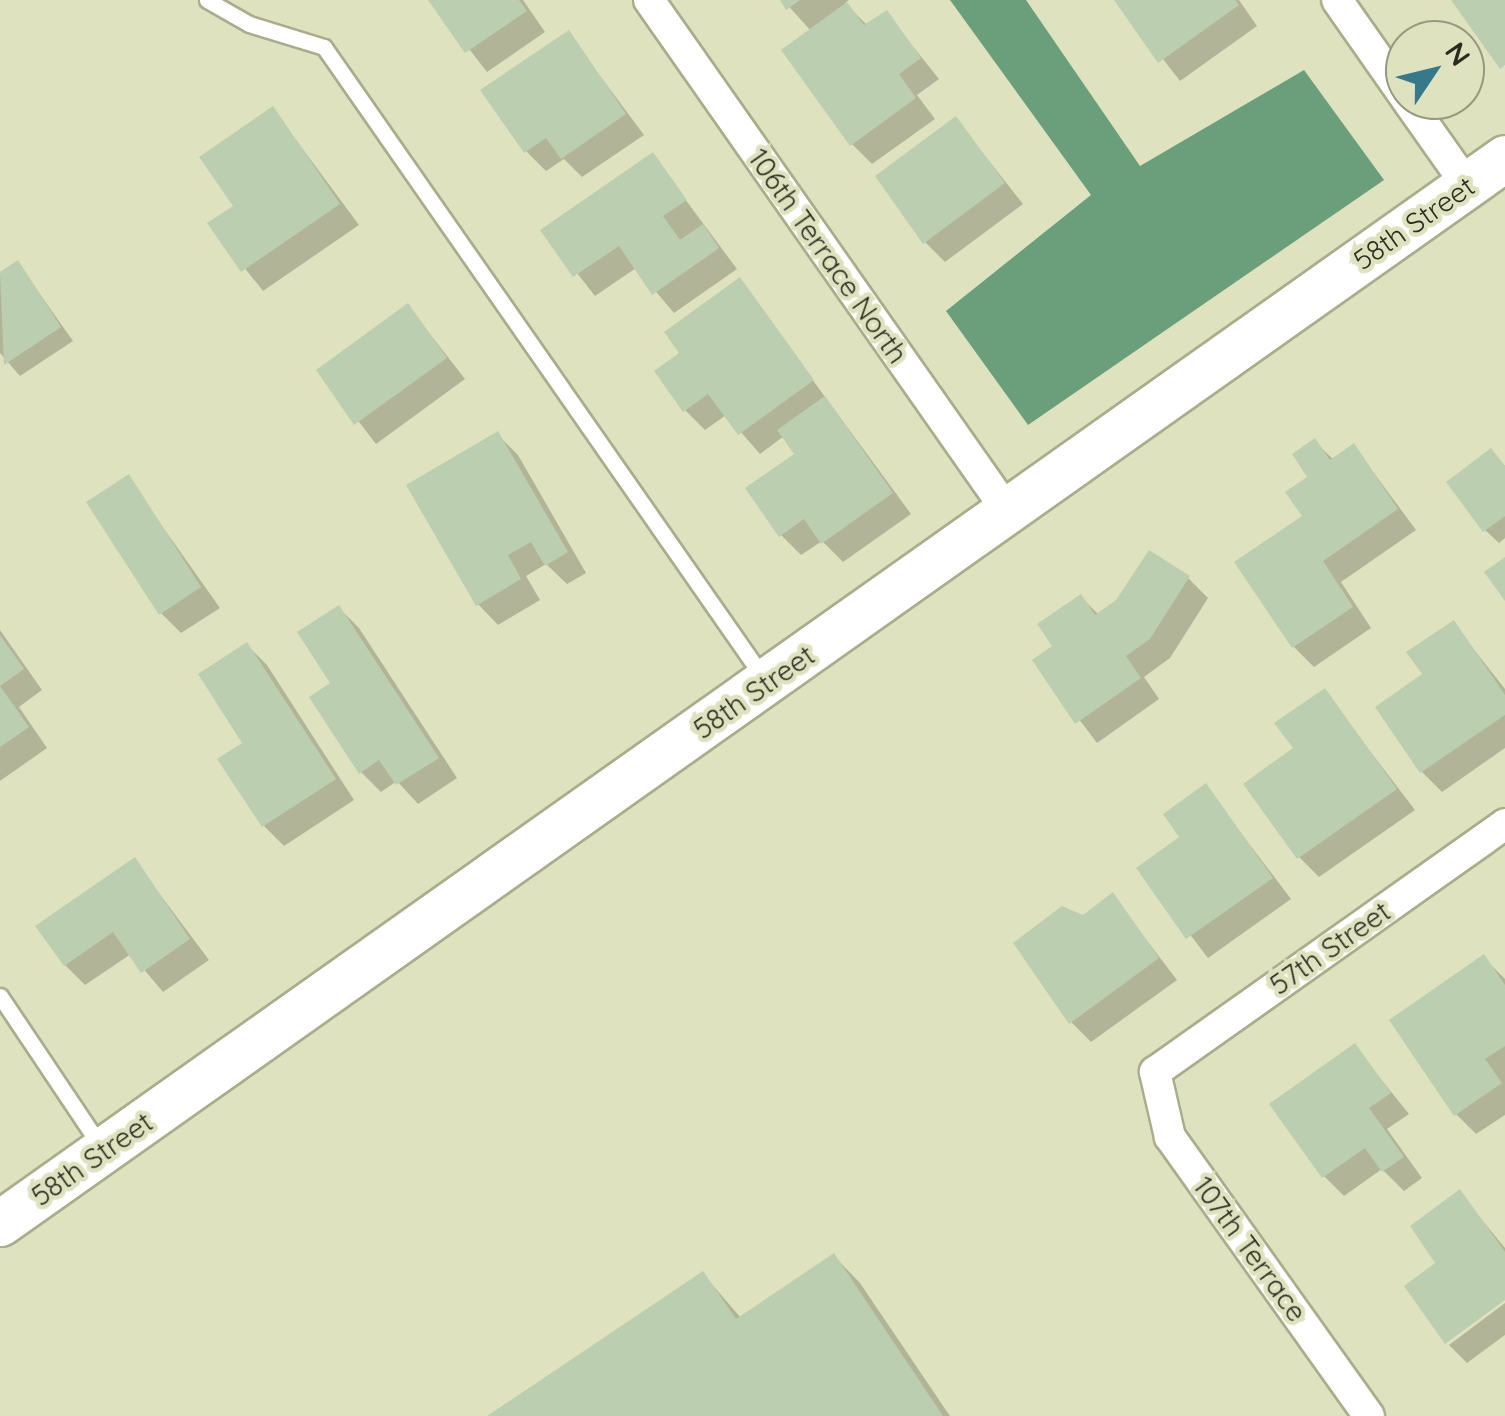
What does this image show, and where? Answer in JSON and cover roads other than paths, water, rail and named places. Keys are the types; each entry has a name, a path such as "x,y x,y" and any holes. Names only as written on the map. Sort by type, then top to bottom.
{"street":[{"name":"106th Terrace North","path":"649,0 1008,512"},
{"path":"1337,0 1385,69"},
{"path":"1421,120 1467,185"},
{"name":"58th Street","path":"0,1223 1505,158"},
{"name":"57th Street","path":"1155,1072 1505,824"},
{"name":"107th Terrace","path":"1155,1072 1170,1137 1369,1416"}],"lane":[{"path":"207,0 249,24 324,46 768,683"},
{"path":"0,996 104,1150"}]}
